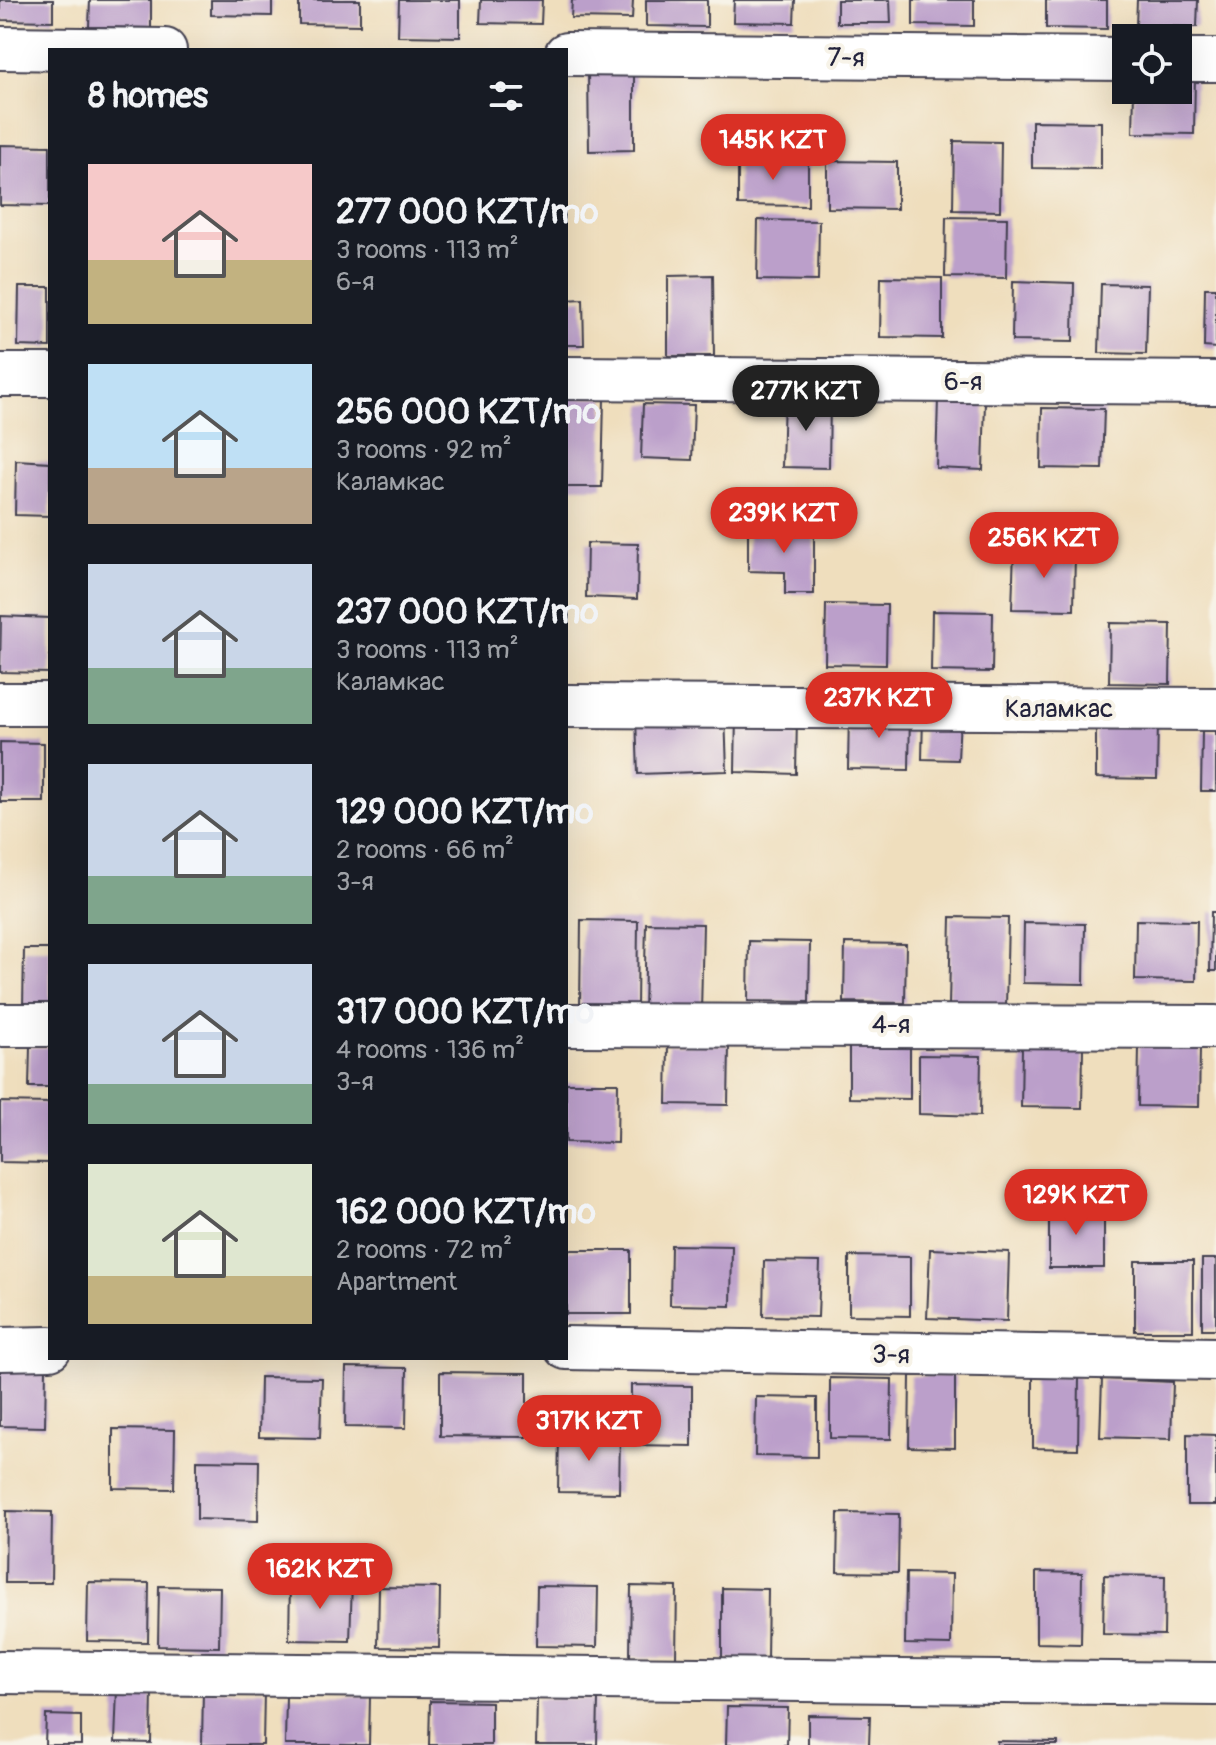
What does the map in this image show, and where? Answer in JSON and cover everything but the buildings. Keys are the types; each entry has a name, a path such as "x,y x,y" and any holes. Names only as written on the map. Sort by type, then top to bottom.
{"street":[{"path":"0,48 48,49"},
{"name":"7-я","path":"568,54 1112,59"},
{"path":"1192,60 1216,60"},
{"path":"0,375 48,375"},
{"name":"6-я","path":"568,378 1216,383"},
{"path":"0,704 48,704"},
{"name":"Каламкас","path":"568,706 1216,709"},
{"path":"0,1025 48,1025"},
{"name":"4-я","path":"568,1025 1216,1027"},
{"path":"0,1349 48,1348"},
{"name":"3-я","path":"568,1348 1216,1359"},
{"path":"0,1672 1216,1684"}]}
